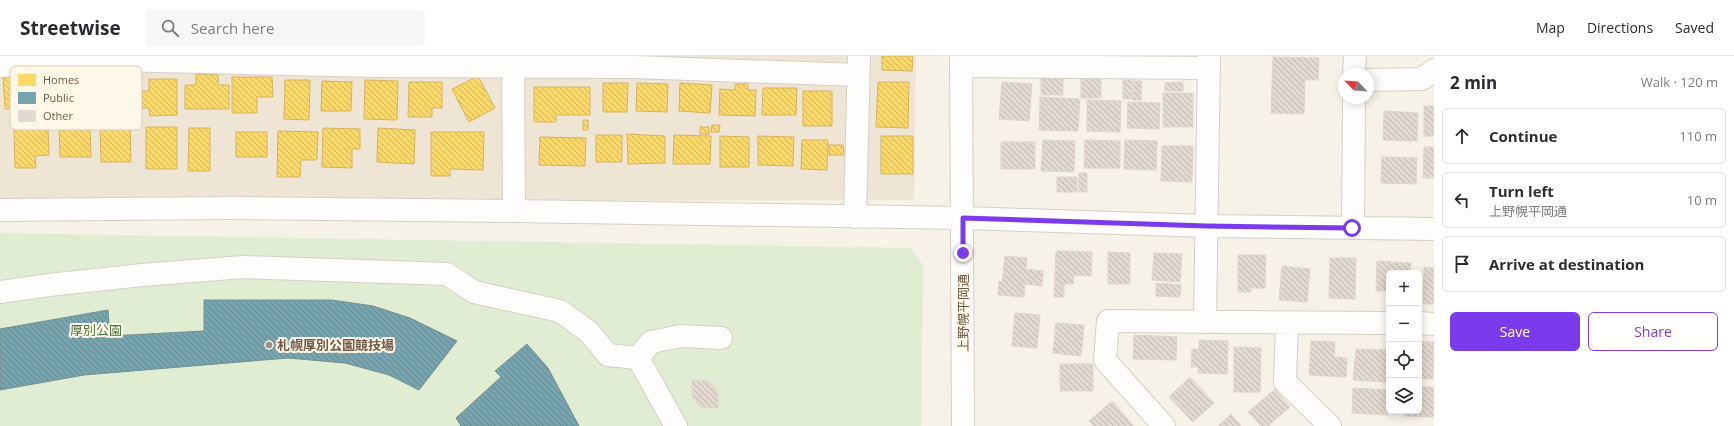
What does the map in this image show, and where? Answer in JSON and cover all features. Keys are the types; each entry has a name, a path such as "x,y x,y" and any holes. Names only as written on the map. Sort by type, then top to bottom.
{"street":[{"path":"1354,68 1355,56"},
{"path":"0,66 115,58 635,62 858,66 855,217"},
{"path":"513,61 514,211"},
{"path":"961,61 1209,62 1205,322"},
{"name":"上野幌平岡通","path":"961,61 963,426"},
{"path":"1374,80 1422,79 1434,70"},
{"path":"1352,228 1354,104"},
{"path":"0,210 229,208 514,211 963,218 1206,226 1434,229"},
{"path":"0,292 126,276 243,267 447,274 474,292 560,311 589,332 608,355 638,358"},
{"path":"1164,426 1105,360 1108,321 1386,323"},
{"path":"1288,322 1285,382 1330,426"},
{"path":"1422,324 1434,324"},
{"path":"638,358 651,342 681,336 721,338"},
{"path":"638,358 676,426"}],"shaded area":[{"path":"0,56 916,56 914,200 0,202"}],"green space":[{"name":"厚別公園","path":"0,233 911,248 923,265 921,426 0,426"}],"building: Homes":[{"path":"882,56 913,56 912,71 882,70"},
{"path":"196,74 218,75 218,85 229,85 229,109 185,109 185,85 196,85"},
{"path":"478,76 495,108 469,122 452,89"},
{"path":"3,77 10,77 10,109 5,109"},
{"path":"232,77 272,77 273,97 257,97 257,113 232,113"},
{"path":"149,79 177,79 177,115 150,116 149,108 142,108 142,91 149,91"},
{"path":"285,80 310,80 309,120 284,119"},
{"path":"365,80 398,81 397,120 364,119"},
{"path":"322,81 352,82 351,111 321,111"},
{"path":"409,82 442,82 442,108 432,108 432,117 408,117"},
{"path":"878,82 909,82 908,128 876,127"},
{"path":"603,83 628,83 627,112 603,112"},
{"path":"637,83 668,84 667,112 636,111"},
{"path":"680,83 712,85 710,113 679,111"},
{"path":"735,84 748,84 748,90 756,90 755,116 719,115 720,89 735,90"},
{"path":"534,87 590,87 590,115 556,115 556,122 534,122"},
{"path":"763,88 797,88 796,115 762,115"},
{"path":"803,91 832,91 832,126 803,126"},
{"path":"583,120 588,120 588,130 583,130"},
{"path":"712,125 720,125 719,132 711,132"},
{"path":"146,127 177,127 177,169 146,169"},
{"path":"700,127 709,127 709,134 700,134"},
{"path":"189,128 210,128 210,171 188,171"},
{"path":"323,128 360,129 360,149 352,149 352,168 322,167"},
{"path":"378,128 415,130 414,164 377,162"},
{"path":"14,130 48,130 49,155 35,156 36,168 15,168"},
{"path":"59,130 90,130 91,157 60,157"},
{"path":"100,130 130,130 131,162 101,162"},
{"path":"278,131 318,132 317,160 301,160 300,177 277,177"},
{"path":"236,132 267,132 267,157 236,157"},
{"path":"431,132 484,132 483,170 450,169 450,176 431,176"},
{"path":"627,134 665,136 665,163 628,164"},
{"path":"596,135 622,135 622,162 596,162"},
{"path":"674,135 711,136 710,164 673,164"},
{"path":"720,136 749,137 749,167 720,167"},
{"path":"758,136 794,137 793,166 758,165"},
{"path":"881,136 913,136 913,174 881,174"},
{"path":"540,137 586,138 585,166 539,165"},
{"path":"802,140 828,140 827,170 801,169"},
{"path":"829,145 843,145 844,155 829,155"}],"building: Public":[{"path":"204,300 332,300 373,306 410,318 457,341 419,390 389,375 345,363 288,358 84,375 0,390 0,329 108,310 110,336 204,331"},
{"path":"527,344 548,368 579,426 461,426 456,418 501,377 495,371"}],"building: Other":[{"path":"1273,57 1319,58 1318,80 1305,80 1304,114 1271,113"},
{"path":"1041,78 1063,79 1063,95 1041,95"},
{"path":"1081,79 1101,79 1101,98 1081,98"},
{"path":"1123,80 1132,80 1132,99 1123,99"},
{"path":"1133,81 1142,81 1141,100 1133,100"},
{"path":"1002,82 1032,84 1029,121 999,119"},
{"path":"1183,82 1183,91 1165,91 1165,83"},
{"path":"1163,93 1193,93 1193,127 1163,127"},
{"path":"1040,97 1080,99 1078,131 1039,130"},
{"path":"1087,100 1121,101 1120,132 1087,131"},
{"path":"1128,102 1160,103 1159,129 1127,128"},
{"path":"1424,106 1434,106 1434,136 1424,136"},
{"path":"1384,111 1418,113 1417,141 1383,140"},
{"path":"1043,140 1075,141 1074,172 1041,171"},
{"path":"1085,140 1120,141 1120,168 1084,168"},
{"path":"1125,140 1157,141 1156,170 1124,169"},
{"path":"1001,142 1035,142 1035,169 1001,169"},
{"path":"1162,146 1193,146 1192,182 1161,181"},
{"path":"1424,147 1434,147 1434,178 1423,178"},
{"path":"1382,157 1417,158 1416,184 1381,183"},
{"path":"1079,173 1087,173 1087,192 1079,192"},
{"path":"1057,177 1077,177 1077,192 1057,192"},
{"path":"1056,251 1092,252 1091,276 1074,275 1073,284 1064,284 1064,297 1054,297"},
{"path":"1108,252 1130,253 1130,284 1108,284"},
{"path":"1154,253 1182,254 1180,282 1152,280"},
{"path":"1238,255 1266,255 1265,288 1251,288 1251,292 1238,292"},
{"path":"1005,256 1027,258 1026,269 1043,271 1042,286 1025,284 1024,297 998,295 999,281 1002,282"},
{"path":"1330,258 1356,258 1355,299 1329,298"},
{"path":"1377,261 1411,263 1410,270 1386,270 1386,291 1376,291"},
{"path":"1282,266 1310,269 1307,302 1279,300"},
{"path":"1424,267 1434,268 1434,304 1423,304"},
{"path":"1156,283 1181,285 1180,297 1156,296"},
{"path":"1015,313 1040,315 1037,348 1012,346"},
{"path":"1056,323 1084,325 1081,356 1053,353"},
{"path":"1134,335 1177,337 1176,360 1133,359"},
{"path":"1199,340 1228,341 1227,374 1198,373 1198,367 1191,367 1192,349 1199,349"},
{"path":"1311,341 1335,342 1334,357 1347,358 1346,377 1309,375"},
{"path":"1422,342 1434,342 1433,379 1422,379"},
{"path":"1234,347 1261,348 1260,392 1234,392"},
{"path":"1356,349 1386,350 1386,382 1353,380"},
{"path":"1060,364 1093,364 1093,391 1060,391"},
{"path":"1190,377 1214,403 1193,422 1169,397"},
{"path":"692,380 709,381 718,391 718,408 701,407 692,397"},
{"path":"1422,387 1434,387 1434,417 1405,416 1405,414 1422,414"},
{"path":"1353,388 1386,390 1386,414 1388,415 1352,413"},
{"path":"1275,389 1290,407 1268,426 1261,426 1248,412"},
{"path":"1112,401 1134,426 1094,426 1089,421"},
{"path":"1231,414 1241,426 1218,426"}],"place":[{"name":"札幌厚別公園競技場","path":"269,345"}],"route":[{"path":"963,253 963,218 1206,226 1352,228"}]}
